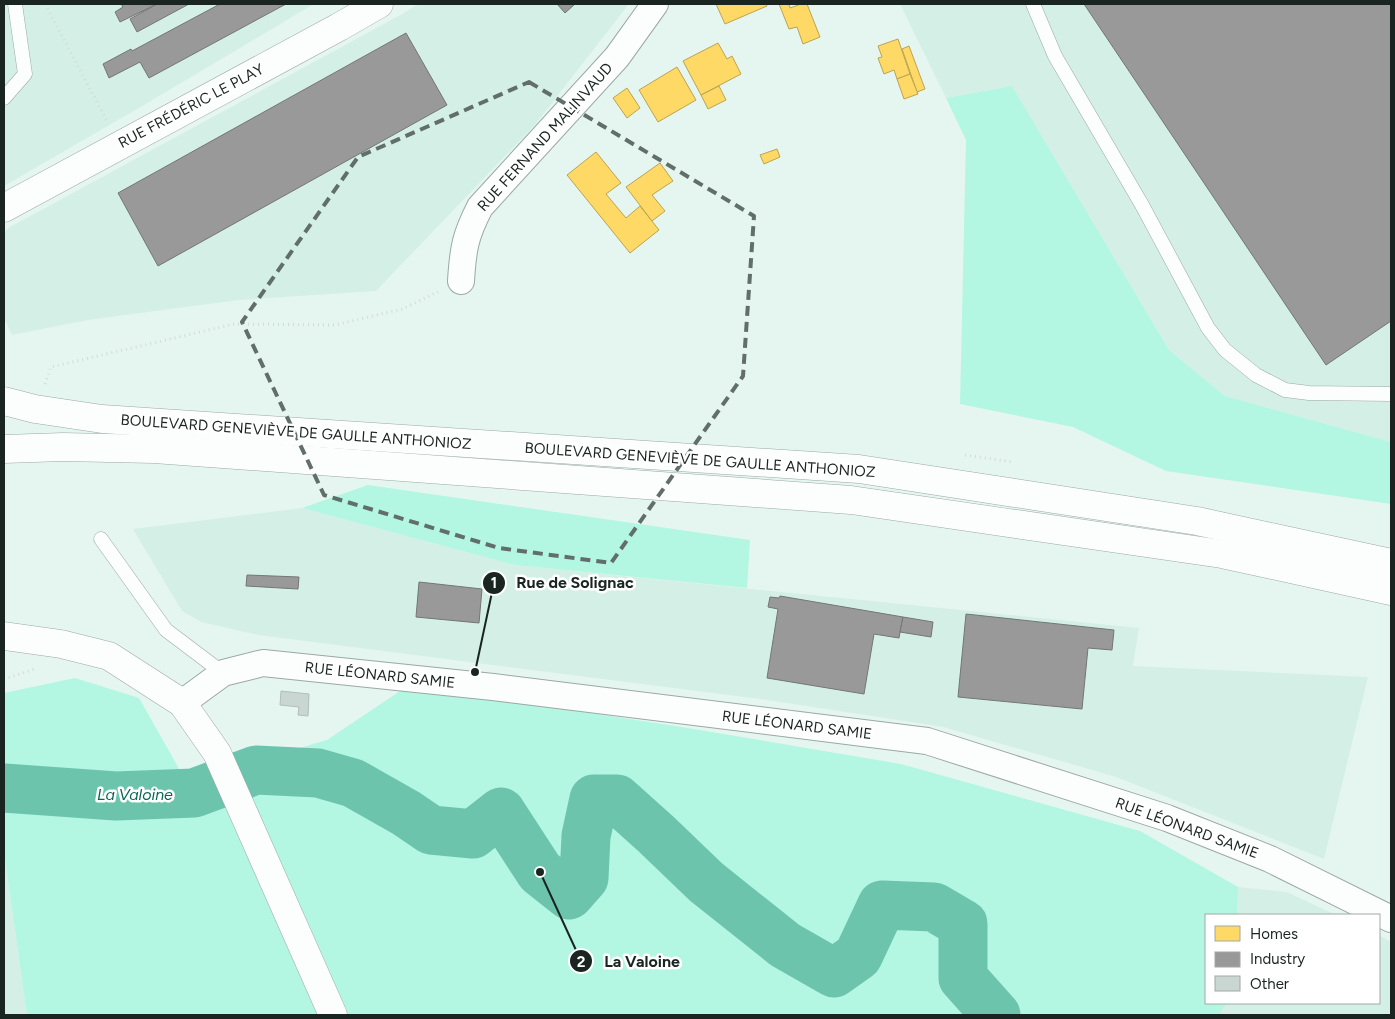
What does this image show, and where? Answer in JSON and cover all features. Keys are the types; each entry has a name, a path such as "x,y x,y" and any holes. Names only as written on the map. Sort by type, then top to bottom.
{"main road":[{"name":"RUE FRÉDÉRIC LE PLAY","path":"4,208 339,28 379,4"},
{"name":"BOULEVARD GENEVIÈVE DE GAULLE ANTHONIOZ","path":"4,401 35,409 102,419 859,469 1197,521 1391,563"},
{"name":"BOULEVARD GENEVIÈVE DE GAULLE ANTHONIOZ","path":"4,449 63,447 154,450 851,500 1222,554 1391,591"},
{"path":"4,636 61,644 109,656 182,703 217,753 237,793 333,1015"}],"street":[{"name":"RUE FERNAND MALINVAUD","path":"461,281 462,251 468,228 480,207 618,57 655,4"},
{"name":"RUE LÉONARD SAMIE","path":"182,703 223,673 263,663 502,688 927,741 1167,818 1270,859 1391,919"}],"lane":[{"path":"4,98 25,74 15,4"},
{"path":"1033,4 1055,56 1142,205 1208,328 1226,350 1256,375 1286,390 1309,393 1391,394"},
{"path":"101,539 166,630 223,673"}],"path":[{"path":"45,4 106,119"},
{"path":"45,385 51,367 234,324 335,325 402,309 461,281"}],"highlighted area":[{"path":"529,82 754,216 743,376 611,563 499,548 324,495 242,322 358,157"}],"shaded area":[{"path":"4,4 314,4 4,186"},
{"path":"418,4 629,4 534,126 376,291 239,300 88,320 12,335 4,318 4,232 10,227"},
{"path":"900,4 1391,4 1391,442 1225,396 1169,350 1012,86 946,98"},
{"path":"1012,86 1169,350 1225,396 1391,442 1391,504 1166,471 1073,427 960,404 966,140 946,98"},
{"path":"368,485 750,540 747,588 515,565 302,508"},
{"path":"302,508 515,565 1139,628 1133,666 1368,677 1324,859 1116,777 943,727 767,700 258,635 201,622 182,611 133,529"},
{"path":"75,678 139,698 186,781 327,740 409,685 688,728 901,764 1140,831 1238,887 1237,914 1205,914 1205,1004 1226,1004 1219,1015 27,1015 4,852 4,693"},
{"path":"4,852 27,1015 4,1015"},
{"path":"1238,887 1287,892 1334,914 1237,914"},
{"path":"1380,936 1391,942 1391,1015 1219,1015 1225,1004 1380,1004"}],"water":[{"path":"33,770 142,780 200,777 212,802 189,808 75,804 4,807 4,771"}],"building: Homes":[{"path":"716,4 766,4 767,6 725,24"},
{"path":"779,4 789,4 790,8 807,4 820,37 803,44 797,27 789,29"},
{"path":"898,39 910,74 897,79 894,70 884,74 878,58 882,57 878,46"},
{"path":"718,43 727,59 732,56 741,74 701,95 683,61"},
{"path":"909,46 925,89 917,92 902,49"},
{"path":"677,67 696,100 658,122 639,90"},
{"path":"910,74 918,94 904,99 897,79"},
{"path":"719,86 726,100 708,109 701,95"},
{"path":"627,88 640,108 627,118 613,98"},
{"path":"777,149 780,157 764,164 760,155"},
{"path":"596,152 621,183 606,194 626,218 640,206 659,230 630,253 567,175"},
{"path":"660,163 673,181 652,195 665,211 652,221 626,187"}],"building: Industry":[{"path":"121,4 157,4 120,22 115,12 123,7"},
{"path":"157,4 189,4 137,32 130,19"},
{"path":"220,4 286,4 149,78 140,62 109,78 103,64 131,49 132,51"},
{"path":"557,4 575,4 565,13"},
{"path":"1084,4 1391,4 1391,321 1326,365"},
{"path":"406,33 447,105 158,266 118,193"},
{"path":"247,575 299,577 298,589 246,586"},
{"path":"419,582 482,589 479,623 416,617"},
{"path":"780,596 903,617 899,638 874,634 864,694 767,678 778,609 768,607 770,597 779,598"},
{"path":"966,614 1114,630 1112,650 1088,648 1082,709 958,697"},
{"path":"903,617 933,622 931,637 900,632"}],"building: Other":[{"path":"281,691 309,694 308,716 298,715 299,707 280,705"}],"waterway":[{"name":"La Valoine","path":"4,788 116,796 194,793 256,770 318,773 353,783 406,813 431,830 473,834 501,812 540,872 569,895 584,878 586,836 594,799 617,799 706,882 785,945 834,973 858,956 882,905 934,907 963,924 963,978 996,1015"}],"place":[{"name":"Rue de Solignac","path":"475,672"},
{"name":"La Valoine","path":"540,872"}]}
